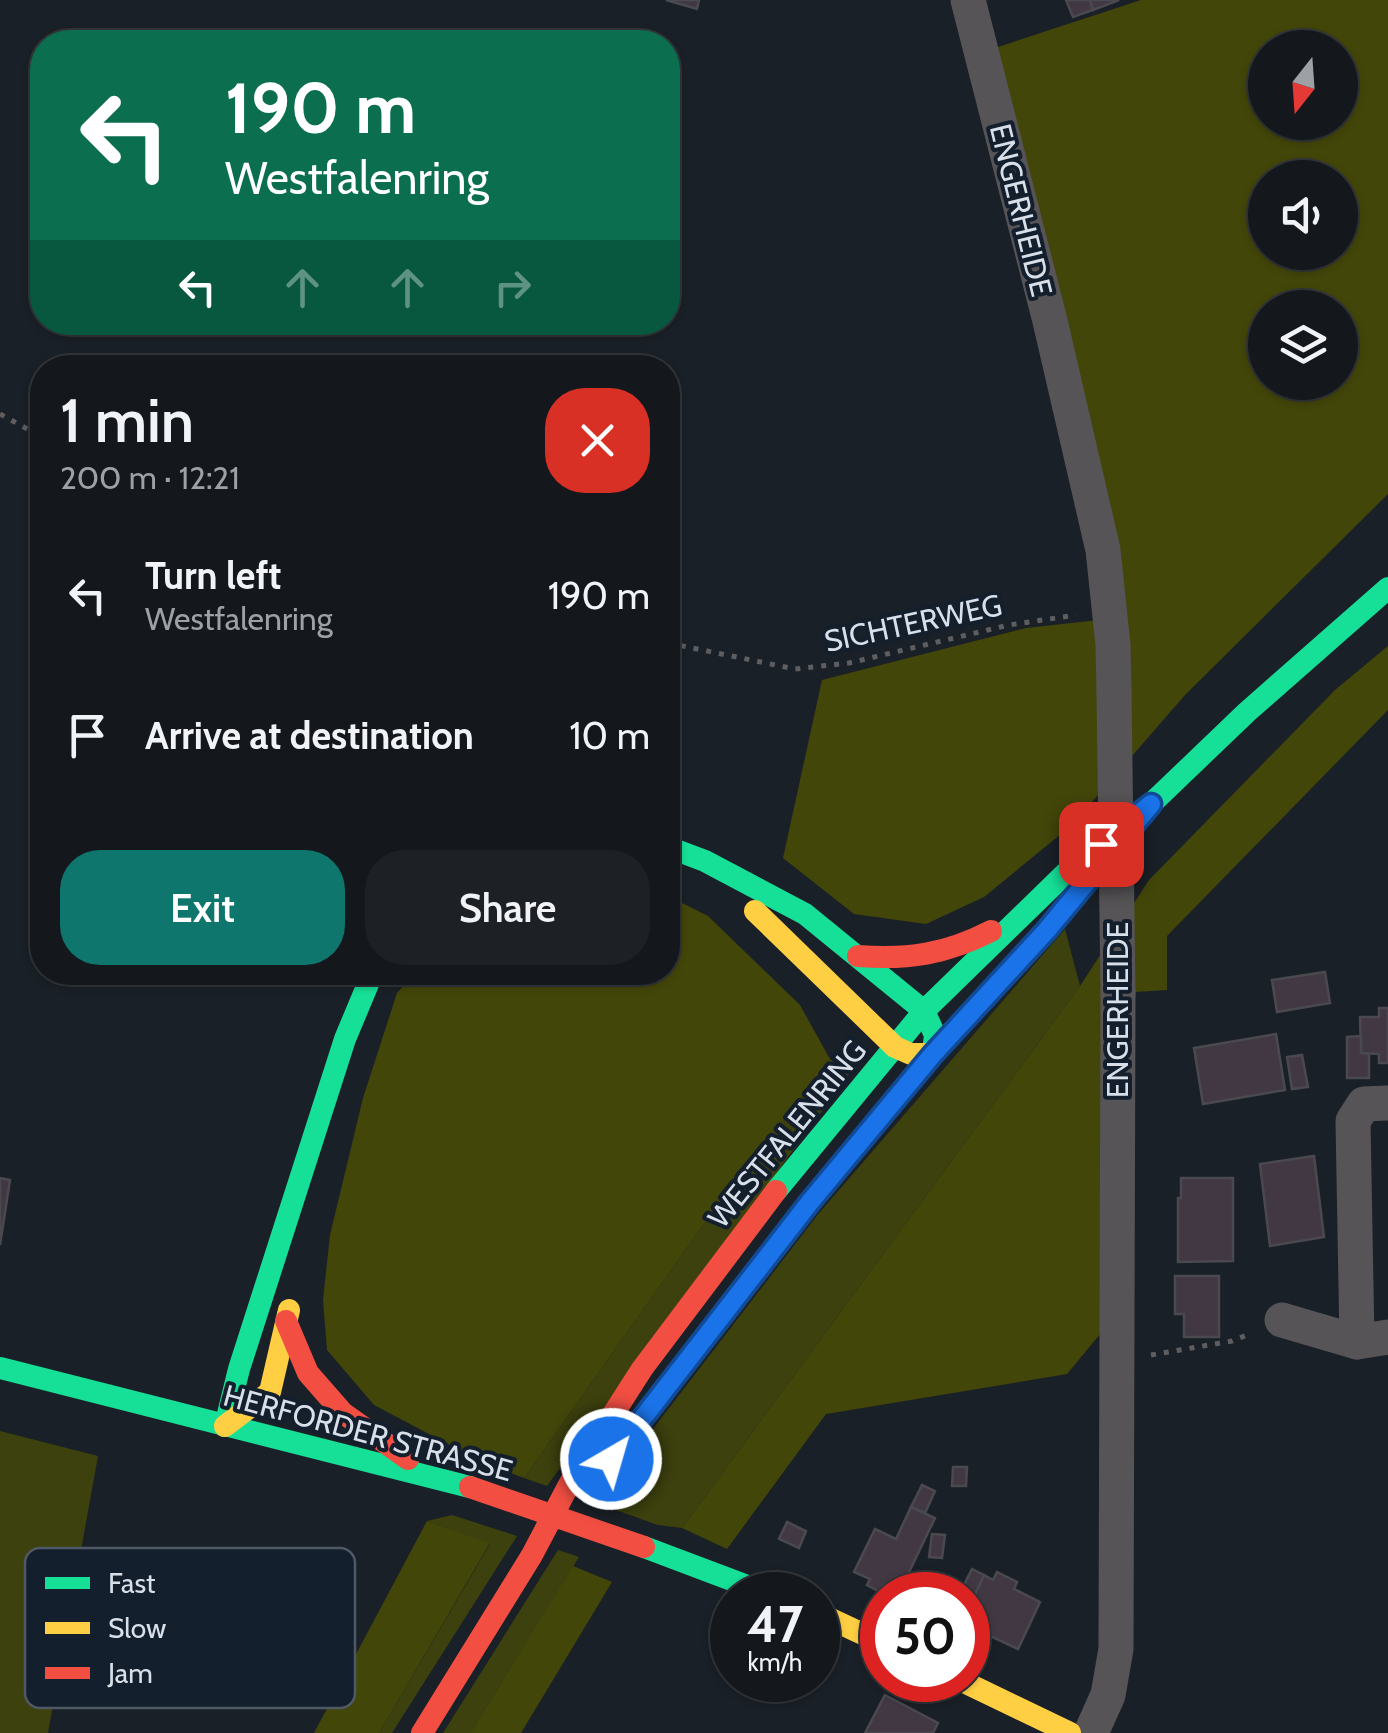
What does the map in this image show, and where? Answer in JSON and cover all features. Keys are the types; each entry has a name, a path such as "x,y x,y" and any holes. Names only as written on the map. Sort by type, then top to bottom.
{"main road":[{"name":"WESTFALENRING","path":"422,1733 532,1555 573,1477 642,1370 760,1211 924,1012 1076,864 1151,804 1388,588"},
{"name":"WESTFALENRING","path":"1070,902 1151,804"},
{"path":"680,852 705,862 805,914 858,956 924,1012 935,1035 933,1054 910,1054 895,1047 705,862"},
{"path":"858,956 910,960 955,950 1026,912"},
{"path":"225,1426 239,1369 344,1038 366,985"},
{"name":"WESTFALENRING","path":"908,1083 958,1026"},
{"path":"302,1246 344,1038"},
{"path":"225,1426 270,1392 294,1283"},
{"path":"286,1321 308,1373 343,1414 432,1477"},
{"name":"HERFORDER STRASSE","path":"0,1368 470,1487 710,1572"},
{"name":"WESTFALENRING","path":"532,1555 622,1444"},
{"path":"990,1694 1070,1732"}],"street":[{"name":"ENGERHEIDE","path":"968,0 1050,322 1102,550 1114,691 1119,1361 1116,1649 1108,1695 1070,1732"},
{"path":"1282,1320 1373,1339 1353,1121 1364,1104 1388,1103"}],"path":[{"path":"0,414 30,430"},
{"name":"SICHTERWEG","path":"680,645 795,669 850,663 1008,625 1109,611"},
{"path":"1119,1361 1232,1341 1282,1320"}],"green space":[{"path":"1065,929 1080,986 682,1528 658,1525 596,1503 819,1213"},
{"path":"830,1059 849,1074 547,1486 524,1478 701,1228"},
{"path":"0,1431 98,1456 81,1548 25,1548 25,1708 53,1708 48,1733 0,1733"},
{"path":"452,1515 517,1536 392,1733 379,1733 490,1544 427,1521"},
{"path":"558,1550 579,1557 470,1733 443,1733"}],"shaded area":[{"path":"1141,0 1388,0 1388,494 1185,695 1072,825 984,897 926,924 854,914 783,858 822,680 1026,628 1108,619 995,48"},
{"path":"1388,646 1388,710 1167,936 1167,990 1101,994 1101,1333 1067,1374 826,1414 727,1549 682,1528 1080,986 1149,880 1335,690"},
{"path":"680,902 708,916 800,1005 830,1059 701,1228 524,1478 486,1464 374,1405 327,1350 323,1300 330,1235 363,1098 397,993 404,985 680,985"},
{"path":"427,1521 490,1543 379,1733 314,1733 327,1708 355,1708 355,1656"},
{"path":"573,1566 612,1582 521,1733 470,1733"}],"building":[{"path":"666,0 699,0 697,9"},
{"path":"1066,0 1090,0 1093,10 1073,17"},
{"path":"1090,0 1119,0 1093,10"},
{"path":"1325,972 1330,1003 1277,1012 1272,980"},
{"path":"1379,1008 1388,1008 1388,1063 1379,1063 1379,1054 1361,1053 1360,1017 1379,1017"},
{"path":"1276,1034 1285,1090 1203,1104 1194,1048"},
{"path":"1361,1036 1361,1053 1369,1054 1369,1078 1347,1078 1347,1037"},
{"path":"1302,1055 1308,1087 1292,1089 1287,1057"},
{"path":"1314,1156 1324,1237 1270,1246 1260,1164"},
{"path":"0,1178 10,1180 0,1245"},
{"path":"1181,1178 1233,1178 1233,1261 1178,1262"},
{"path":"1175,1276 1219,1276 1219,1337 1184,1337 1184,1314 1175,1314"},
{"path":"953,1467 967,1467 966,1486 952,1486"},
{"path":"922,1485 935,1491 925,1513 911,1507"},
{"path":"911,1507 935,1518 909,1572 854,1572 875,1529 896,1539"},
{"path":"787,1522 806,1531 799,1548 779,1539"},
{"path":"932,1534 945,1535 942,1558 929,1557"},
{"path":"997,1572 1017,1582 1014,1589 1040,1602 1018,1649 990,1636 990,1578 993,1580"},
{"path":"881,1702 898,1702 938,1723 933,1733 865,1733"}],"traffic: fast":[{"path":"776,1191 924,1011 1076,863 1151,804 1247,712 1388,588"},
{"path":"680,852 805,914 924,1011 935,1035 934,1043"},
{"path":"225,1426 239,1369 345,1039 368,985"},
{"path":"0,1368 470,1487"},
{"path":"644,1547 710,1572"}],"traffic: slow":[{"path":"755,911 895,1047 911,1054 928,1054"},
{"path":"225,1426 270,1392 289,1310"},
{"path":"840,1623 860,1633"},
{"path":"990,1694 1070,1733"}],"traffic: jam":[{"path":"858,956 926,954 991,931"},
{"path":"422,1733 532,1555 573,1477 642,1369 776,1191"},
{"path":"286,1321 308,1373 343,1413 408,1459"},
{"path":"470,1487 644,1547"}],"route":[{"path":"611,1459 785,1232 933,1054 1047,930 1151,804 1101,844"}]}
